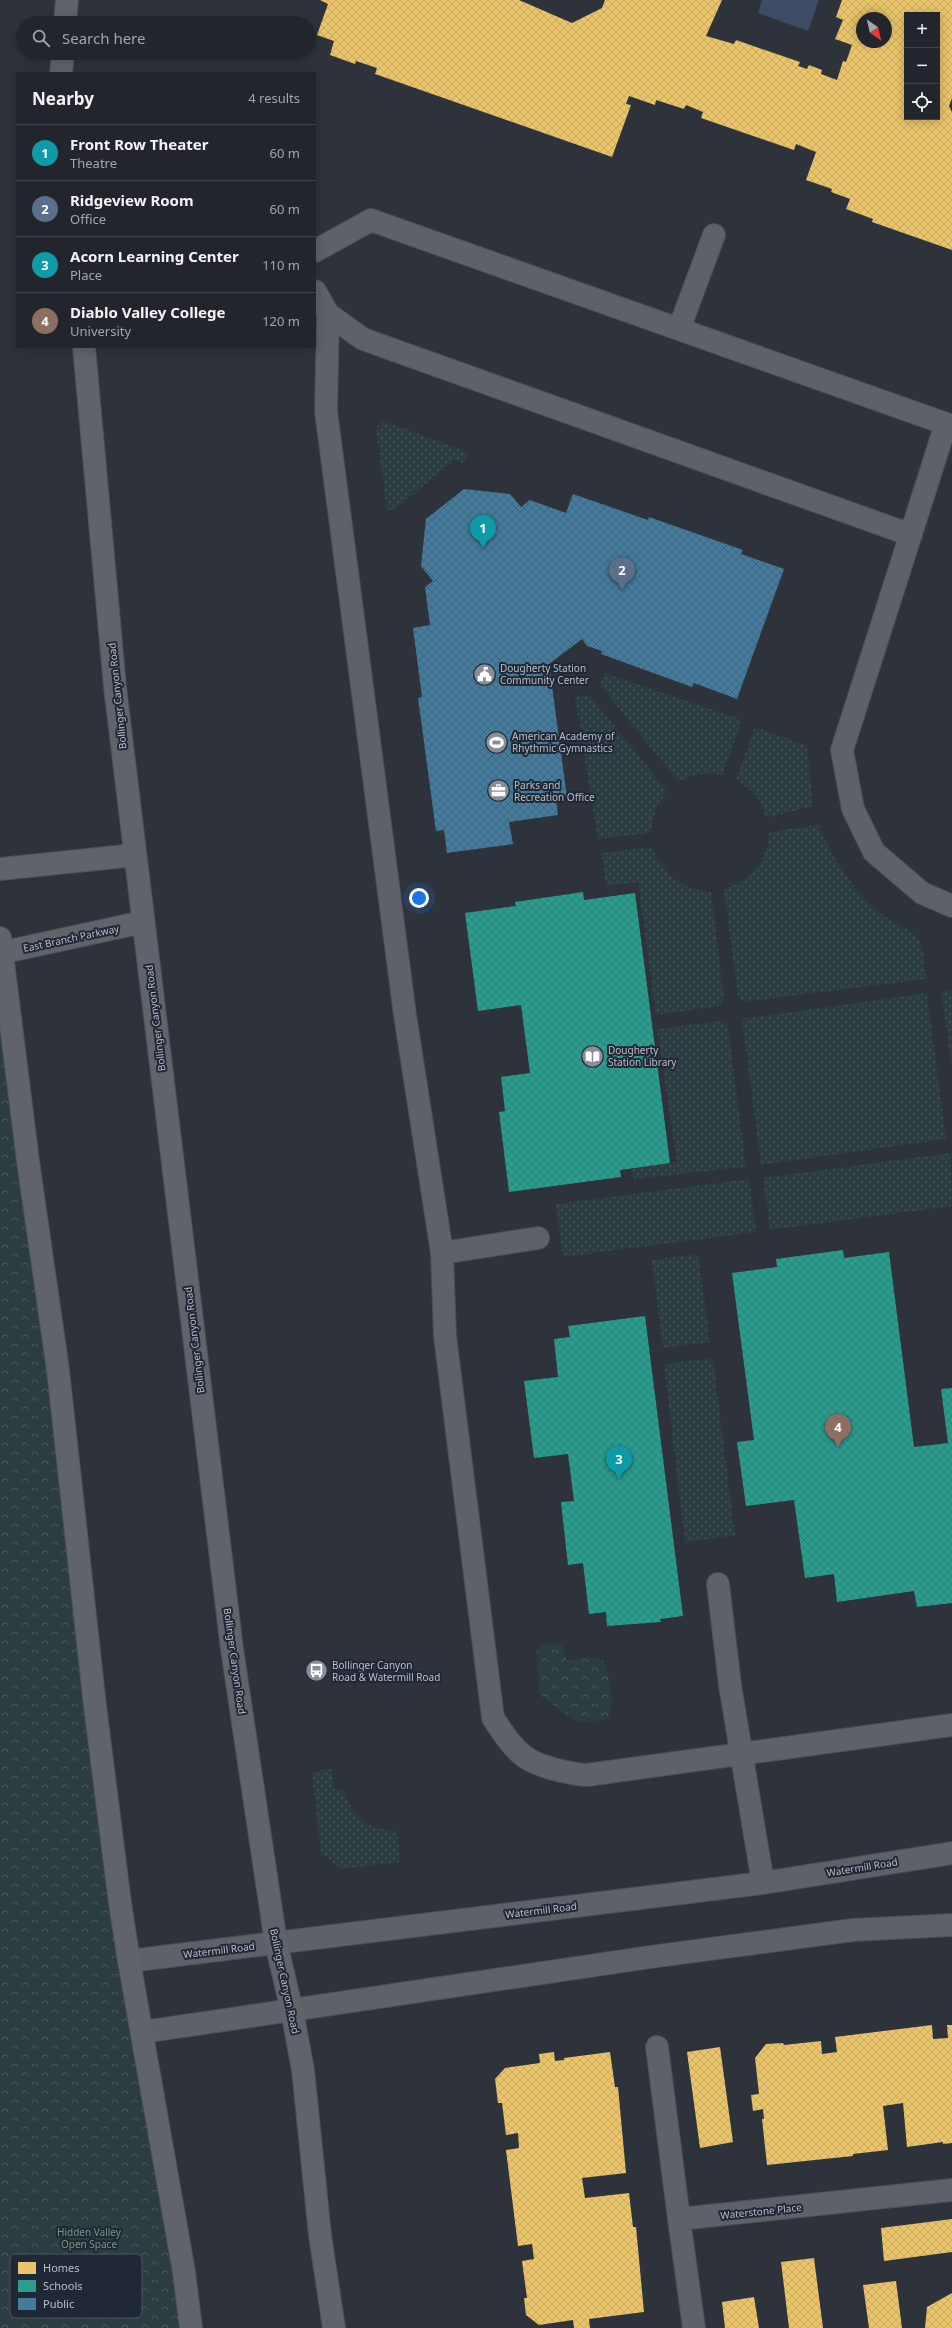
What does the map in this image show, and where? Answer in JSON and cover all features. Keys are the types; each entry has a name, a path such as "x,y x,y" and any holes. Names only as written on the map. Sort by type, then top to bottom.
{"main road":[{"path":"66,16 67,0"},
{"path":"62,72 63,60"},
{"name":"Bollinger Canyon Road","path":"84,348 114,680 231,1643 276,1943 292,2011 303,2070 320,2235 334,2328"},
{"path":"0,869 135,855"},
{"name":"East Branch Parkway","path":"1,948 143,922"},
{"path":"1,948 30,1176 58,1370 95,1706 129,1961 143,2032 184,2272 191,2328"}],"street":[{"path":"316,250 371,220 949,425 874,642 842,750 853,809 874,852 922,893 952,906"},
{"path":"679,329 714,234"},
{"path":"316,293 328,314 363,340 911,535"},
{"path":"328,314 326,411 405,1015 442,1253 445,1336 494,1718 504,1735 525,1757 565,1773 587,1775 952,1725"},
{"path":"442,1253 538,1238"},
{"path":"718,1584 740,1754 763,1883"},
{"name":"Watermill Road","path":"129,1961 763,1883 952,1853"},
{"path":"143,2032 650,1957 845,1931 952,1926"},
{"path":"657,2047 694,2328"},
{"name":"Waterstone Place","path":"679,2219 952,2190"}],"green space":[{"path":"383,421 468,452 464,463 454,460 394,510 387,510 376,428"},
{"path":"605,673 742,720 722,775 710,773 700,774 679,782 600,685"},
{"path":"589,695 667,791 656,808 650,833 598,839 575,697"},
{"path":"755,727 807,746 813,806 766,818 756,795 736,780"},
{"path":"818,825 838,864 855,888 887,918 908,930 919,940 923,954 926,979 743,1002 738,996 724,889 734,885 750,875 756,868 765,852 769,832"},
{"path":"651,847 662,865 675,879 691,888 711,891 724,999 719,1006 656,1015 638,882 606,886 602,853"},
{"name":"Hidden Valley Open Space","path":"0,953 75,1518 191,2328 0,2328"},
{"path":"952,990 952,1068 941,991"},
{"path":"927,993 946,1139 761,1165 742,1019"},
{"path":"720,1021 726,1024 728,1029 746,1167 634,1179 632,1168 677,1162 657,1029"},
{"path":"950,1153 952,1206 770,1230 763,1178"},
{"path":"749,1179 756,1232 563,1257 556,1204"},
{"path":"698,1254 710,1342 663,1348 652,1260"},
{"path":"713,1358 735,1536 685,1542 664,1364"},
{"path":"555,1643 563,1646 567,1661 594,1657 603,1660 612,1698 608,1717 597,1721 577,1722 540,1695 536,1652 543,1644"},
{"path":"332,1769 334,1790 344,1790 351,1808 356,1815 370,1825 397,1831 400,1862 342,1869 321,1853 312,1772"}],"water":[{"path":"762,0 819,0 808,31 758,13"}],"building: Homes":[{"path":"320,0 519,0 572,23 602,8 605,0 722,0 706,36 734,44 736,40 800,62 798,66 807,69 809,65 822,70 821,74 837,80 843,61 846,62 852,45 835,39 843,20 836,17 842,0 952,0 952,98 949,106 952,112 952,250 872,222 873,219 846,209 850,199 831,192 832,189 806,180 816,152 796,144 794,150 701,118 703,112 686,105 684,109 656,100 655,105 629,96 626,104 631,105 612,157 375,74 377,68 356,61 355,64 330,55 334,41 317,35 328,4"},
{"path":"932,2025 933,2039 948,2038 947,2025 952,2025 952,2143 943,2144 943,2142 907,2147 903,2103 883,2106 888,2150 853,2154 853,2156 767,2165 762,2119 764,2119 763,2109 753,2111 751,2095 759,2094 755,2058 766,2044 783,2043 784,2045 821,2041 822,2054 837,2052 835,2037"},
{"path":"720,2047 733,2142 700,2148 687,2052"},
{"path":"554,2052 555,2061 564,2060 564,2058 610,2052 615,2087 618,2087 626,2173 582,2178 585,2198 629,2193 633,2227 636,2227 644,2312 589,2319 590,2328 574,2328 573,2320 539,2325 526,2315 524,2298 527,2298 522,2261 534,2259 532,2244 518,2246 506,2150 519,2148 518,2133 506,2135 502,2103 498,2103 495,2079 505,2068 540,2063 539,2054"},
{"path":"952,2219 952,2252 884,2261 881,2228"},
{"path":"814,2258 823,2328 789,2328 781,2262"},
{"path":"896,2281 902,2328 869,2328 863,2285"},
{"path":"952,2293 952,2328 925,2328 927,2307"},
{"path":"754,2297 759,2328 725,2328 722,2302"}],"building: Schools":[{"name":"Dougherty Station Library","path":"583,892 584,900 635,893 670,1163 620,1170 621,1177 509,1192 499,1112 505,1111 501,1077 530,1073 521,1005 478,1011 465,913 516,906 515,902"},
{"path":"843,1250 844,1258 889,1252 914,1447 948,1443 941,1389 952,1388 952,1603 917,1607 914,1591 837,1602 834,1574 805,1578 794,1500 746,1506 737,1442 754,1440 732,1273 777,1267 776,1259"},
{"path":"645,1316 683,1616 660,1619 661,1622 607,1626 606,1612 589,1614 583,1563 568,1565 561,1502 574,1501 568,1454 534,1458 524,1381 558,1377 554,1339 570,1337 568,1326"}],"building: Public":[{"name":"Dougherty Station Community Center","path":"464,489 510,494 521,507 530,500 566,513 573,494 648,520 649,517 743,550 741,554 784,569 737,699 694,683 692,687 601,654 602,651 587,646 582,639 549,664 567,797 556,799 558,815 509,822 513,844 447,853 444,830 436,831 418,698 422,697 413,628 430,625 425,587 433,581 421,566 426,519"}],"place":[{"name":"Front Row Theater","path":"483,548"},
{"name":"Ridgeview Room","path":"622,590"},
{"name":"Dougherty Station Community Center","path":"484,674"},
{"name":"American Academy of Rhythmic Gymnastics","path":"496,742"},
{"name":"Parks and Recreation Office","path":"499,791"},
{"name":"Dougherty Station Library","path":"592,1056"},
{"name":"Diablo Valley College","path":"838,1447"},
{"name":"Acorn Learning Center","path":"619,1479"},
{"name":"Bollinger Canyon Road & Watermill Road","path":"316,1671"}]}
